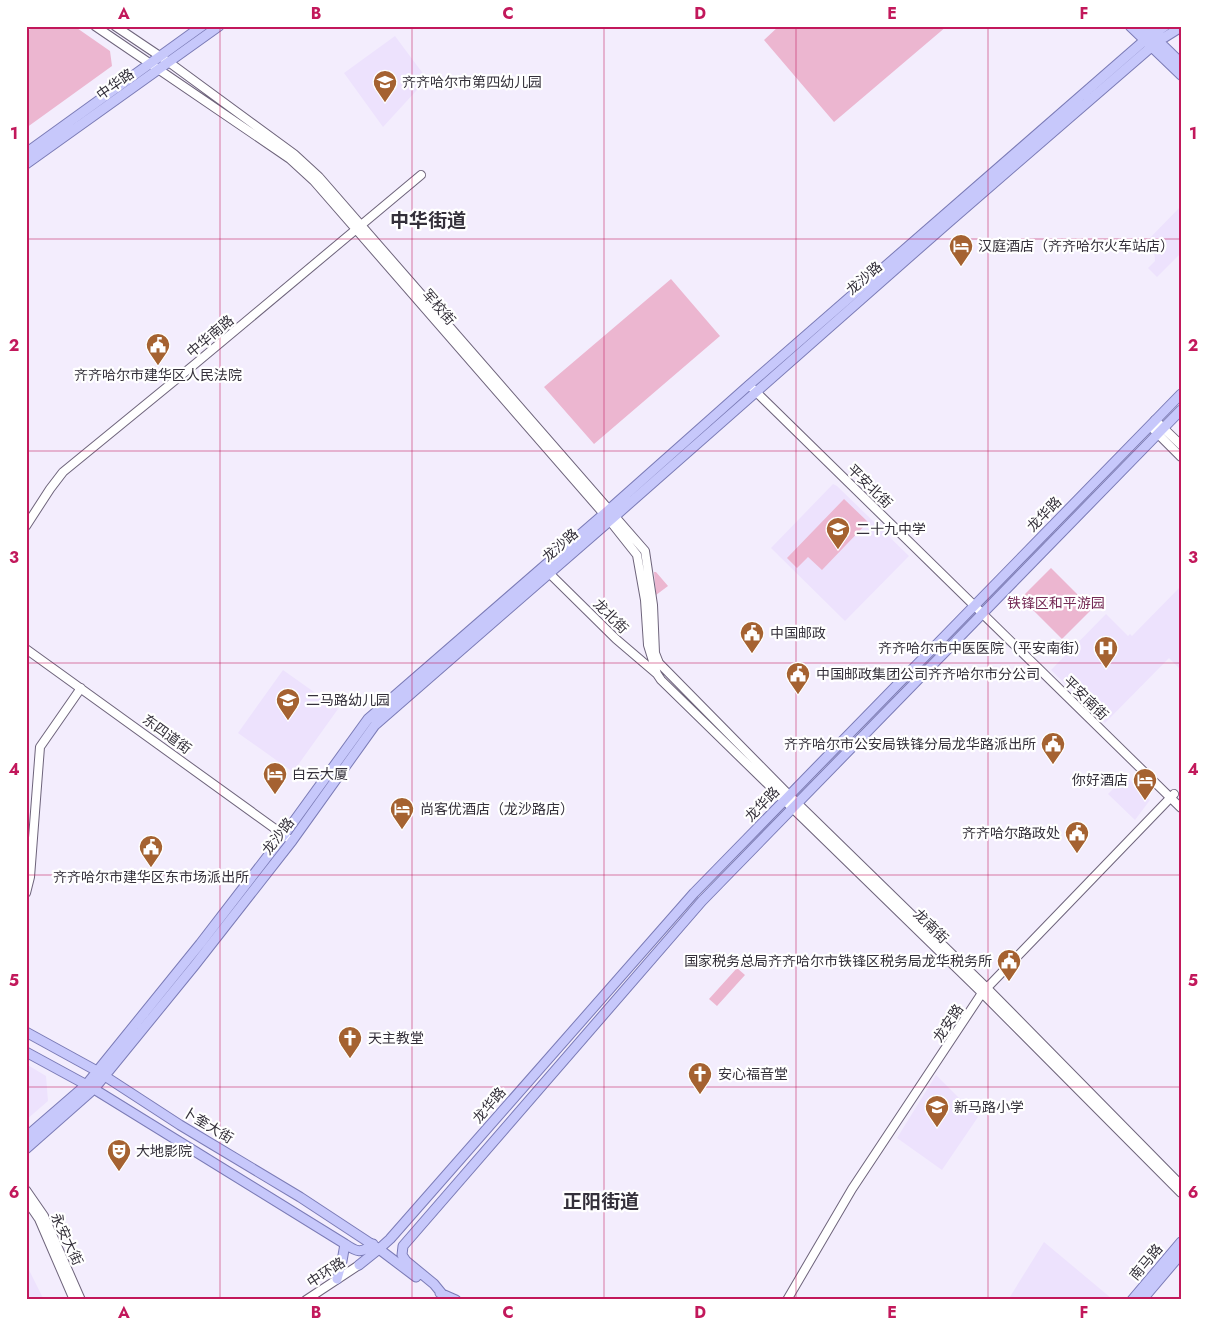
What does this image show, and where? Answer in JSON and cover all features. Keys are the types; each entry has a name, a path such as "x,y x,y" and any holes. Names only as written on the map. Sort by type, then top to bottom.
{"main road":[{"name":"军校街","path":"95,26 290,159 314,181 358,228 609,516 645,552 653,605 656,653 659,663 666,671"},
{"name":"军校街","path":"115,26 170,63 294,154 318,177 358,228"},
{"name":"中华路","path":"26,153 202,26"},
{"name":"中华路","path":"26,164 170,63 219,26"},
{"path":"1130,26 1181,63"},
{"path":"1143,26 1152,41 1181,75"},
{"name":"龙沙路","path":"100,1074 195,965 292,841 375,725 549,573 609,516 752,388 1152,41 1165,26"},
{"name":"龙沙路","path":"1152,41 1181,27"},
{"name":"中华南路","path":"26,526 63,472 421,175"},
{"name":"平安北街","path":"752,388 974,605"},
{"name":"龙华路","path":"359,1265 376,1247 390,1239 694,893 1181,394"},
{"name":"龙华路","path":"442,1297 434,1284 406,1262 402,1255 402,1246 702,901 1181,410"},
{"path":"1152,423 1181,445"},
{"path":"1161,431 1181,457"},
{"name":"军校街","path":"609,516 637,555 645,600 648,645 658,675"},
{"name":"龙沙路","path":"26,1149 90,1087 284,835 368,719 609,516"},
{"name":"龙北街","path":"549,573 623,645 658,675"},
{"name":"平安南街","path":"974,605 1172,796 1181,808"},
{"name":"龙北街","path":"618,637 658,675"},
{"name":"东四道街","path":"26,649 292,841"},
{"name":"龙南街","path":"666,671 786,798"},
{"name":"龙南街","path":"658,675 985,991 1181,1184"},
{"path":"26,893 30,877 40,747 81,688"},
{"name":"龙安路","path":"787,1300 852,1189 985,991 1172,796"},
{"name":"龙南街","path":"985,991 1181,1193"},
{"name":"卜奎大街","path":"26,1032 100,1074 300,1196 376,1247"},
{"path":"26,1052 90,1087 358,1252 376,1247 442,1297 456,1300"},
{"name":"龙沙路","path":"26,1137 90,1087"},
{"name":"永安大街","path":"26,1190 44,1216 81,1300"},
{"name":"永安大街","path":"26,1200 39,1219 74,1300"},
{"name":"南马路","path":"1132,1300 1181,1242"},
{"path":"337,1280 345,1244"},
{"name":"南马路","path":"1142,1300 1181,1254"},
{"name":"中环路","path":"306,1300 359,1265"}],"shaded area":[{"name":"齐齐哈尔市第四幼儿园","path":"395,36 427,79 383,127 344,73"},
{"path":"1181,206 1181,253 1157,277 1148,268 1155,261 1154,250 1146,242"},
{"name":"二十九中学","path":"833,484 909,556 845,621 771,548"},
{"name":"齐齐哈尔市中医医院（平安南街）","path":"1181,586 1181,670 1169,658 1105,723 1051,670 1106,614 1128,636 1130,634 1132,636"},
{"name":"二马路幼儿园","path":"283,670 338,709 293,772 238,733"},
{"path":"1126,776 1150,800 1135,820 1108,794"},
{"path":"26,1064 46,1076 48,1101 26,1120"},
{"name":"新马路小学","path":"936,1075 978,1117 942,1170 897,1138"},
{"path":"1044,1242 1111,1298 1110,1300 1008,1300"},
{"path":"29,1270 44,1300 26,1300 26,1271"}],"green space":[{"path":"35,26 74,26 110,51 112,66 26,128 26,32"},
{"path":"779,26 947,26 834,122 764,40"},
{"path":"671,279 720,336 594,444 544,387"},
{"path":"844,499 868,522 822,570 808,557 797,568 787,558"},
{"name":"铁锋区和平游园","path":"1051,568 1092,609 1062,639 1021,598"},
{"path":"654,572 668,586 656,595"},
{"path":"737,968 745,975 717,1006 709,999"}],"place":[{"name":"齐齐哈尔市第四幼儿园","path":"385,103"},
{"name":"汉庭酒店（齐齐哈尔火车站店）","path":"961,267"},
{"name":"齐齐哈尔市建华区人民法院","path":"158,366"},
{"name":"二十九中学","path":"838,550"},
{"name":"中国邮政","path":"752,654"},
{"name":"齐齐哈尔市中医医院（平安南街）","path":"1106,669"},
{"name":"中国邮政集团公司齐齐哈尔市分公司","path":"798,695"},
{"name":"二马路幼儿园","path":"288,721"},
{"name":"齐齐哈尔市公安局铁锋分局龙华路派出所","path":"1053,765"},
{"name":"白云大厦","path":"275,795"},
{"name":"你好酒店","path":"1145,801"},
{"name":"尚客优酒店（龙沙路店）","path":"402,830"},
{"name":"齐齐哈尔路政处","path":"1077,854"},
{"name":"齐齐哈尔市建华区东市场派出所","path":"151,868"},
{"name":"国家税务总局齐齐哈尔市铁锋区税务局龙华税务所","path":"1009,982"},
{"name":"天主教堂","path":"350,1059"},
{"name":"安心福音堂","path":"700,1095"},
{"name":"新马路小学","path":"937,1128"},
{"name":"大地影院","path":"119,1172"}],"district":[{"name":"中华街道","path":"428,220"},
{"name":"正阳街道","path":"601,1201"}]}
